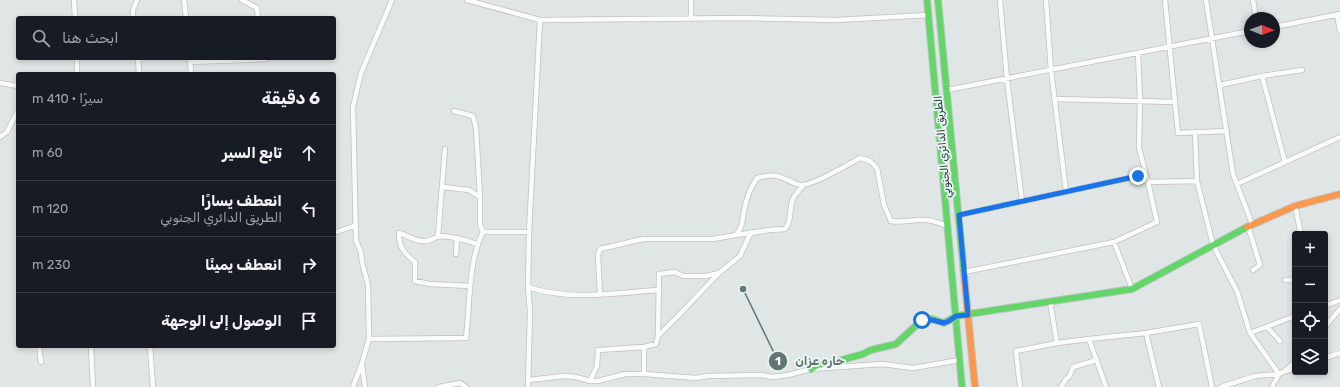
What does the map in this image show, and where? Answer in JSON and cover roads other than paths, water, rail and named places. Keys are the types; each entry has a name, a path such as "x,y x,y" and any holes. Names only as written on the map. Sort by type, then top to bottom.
{"main road":[{"name":"الطريق الدائري الجنوبي","path":"927,0 962,387"},
{"name":"الطريق الدائري الجنوبي","path":"938,0 975,387"},
{"path":"811,369 818,365 835,362 863,354 871,350 896,344 922,320 932,320 944,323 956,316 1132,289 1250,225 1295,206 1340,194"}],"street":[{"path":"74,0 75,16"},
{"path":"133,16 133,10 137,0"},
{"path":"184,0 186,16"},
{"path":"242,0 256,8 258,16"},
{"path":"353,387 369,339 368,284 361,252 356,241 353,107 361,73 392,0"},
{"path":"470,0 540,20 744,18 836,20 928,15"},
{"path":"691,0 691,19"},
{"path":"1000,0 1007,79 1022,201"},
{"path":"1046,0 1051,70 1066,191"},
{"path":"1165,0 1178,133 1227,131"},
{"path":"1206,0 1233,174 1250,225 1260,265 1253,270"},
{"path":"1253,0 1255,12"},
{"path":"1280,26 1339,14 1340,31"},
{"path":"527,387 530,311 528,287 529,232 540,20"},
{"path":"947,90 1244,32"},
{"path":"964,272 1114,242 1157,222 1139,148 1140,100 1138,53"},
{"path":"76,60 77,72"},
{"path":"138,60 139,72"},
{"path":"190,60 191,72"},
{"path":"1220,85 1262,76 1302,70"},
{"path":"1262,76 1285,162"},
{"path":"0,83 16,86"},
{"path":"1055,99 1175,102"},
{"path":"369,339 466,338 470,286 477,244 483,232 480,224 476,128 473,116 454,111"},
{"path":"0,137 7,132 16,116"},
{"path":"1195,132 1197,181 1213,245 1237,290 1250,333 1279,374"},
{"path":"1237,184 1340,137"},
{"path":"438,236 446,149"},
{"path":"600,294 598,255 600,249 643,239 713,239 751,232 785,230 788,226 794,198 803,186 816,181 860,158 870,161 877,168 884,205 891,221 899,222 909,220 928,220 948,226"},
{"path":"736,235 742,226 744,210 751,186 757,178 767,175 779,176 792,183 803,186"},
{"path":"959,215 1138,176 1148,182 1197,181"},
{"path":"443,187 469,190 480,197"},
{"path":"1295,206 1300,231"},
{"path":"336,232 356,225"},
{"path":"483,232 529,232"},
{"path":"658,336 719,273 740,256 751,232"},
{"path":"470,286 430,284 415,281 415,262 404,251 399,242 399,233 406,234 413,239 423,242 433,240 438,236 464,239 477,244"},
{"path":"456,254 457,238"},
{"path":"1114,242 1132,289"},
{"path":"590,381 597,366 598,350 644,348 656,344 658,336 659,274 675,272 683,276 706,276 719,273"},
{"path":"1285,280 1292,280"},
{"path":"528,287 544,293 579,296 658,290"},
{"path":"1328,305 1340,300"},
{"path":"1050,302 1057,343"},
{"path":"1328,323 1340,309"},
{"path":"1250,333 1292,317"},
{"path":"1020,387 1016,351 1057,343 1146,333 1199,324 1212,387"},
{"path":"1267,327 1280,341"},
{"path":"1146,333 1159,387"},
{"path":"1089,339 1106,387"},
{"path":"39,348 41,362"},
{"path":"91,348 93,387"},
{"path":"150,348 153,387"},
{"path":"644,348 644,374"},
{"path":"1328,357 1340,353"},
{"path":"528,380 565,376 598,381 626,374 696,378 708,376 760,375 773,377 811,369 882,364 913,368 960,360"},
{"path":"1061,387 1069,377 1073,367 1097,360"},
{"path":"362,363 365,387"},
{"path":"1285,371 1292,365"},
{"path":"1221,387 1228,386 1255,376 1279,374 1292,369"},
{"path":"1272,387 1279,374"},
{"path":"439,387 460,383 466,387"}],"place":[{"name":"حاره عزان","path":"743,289"}]}
